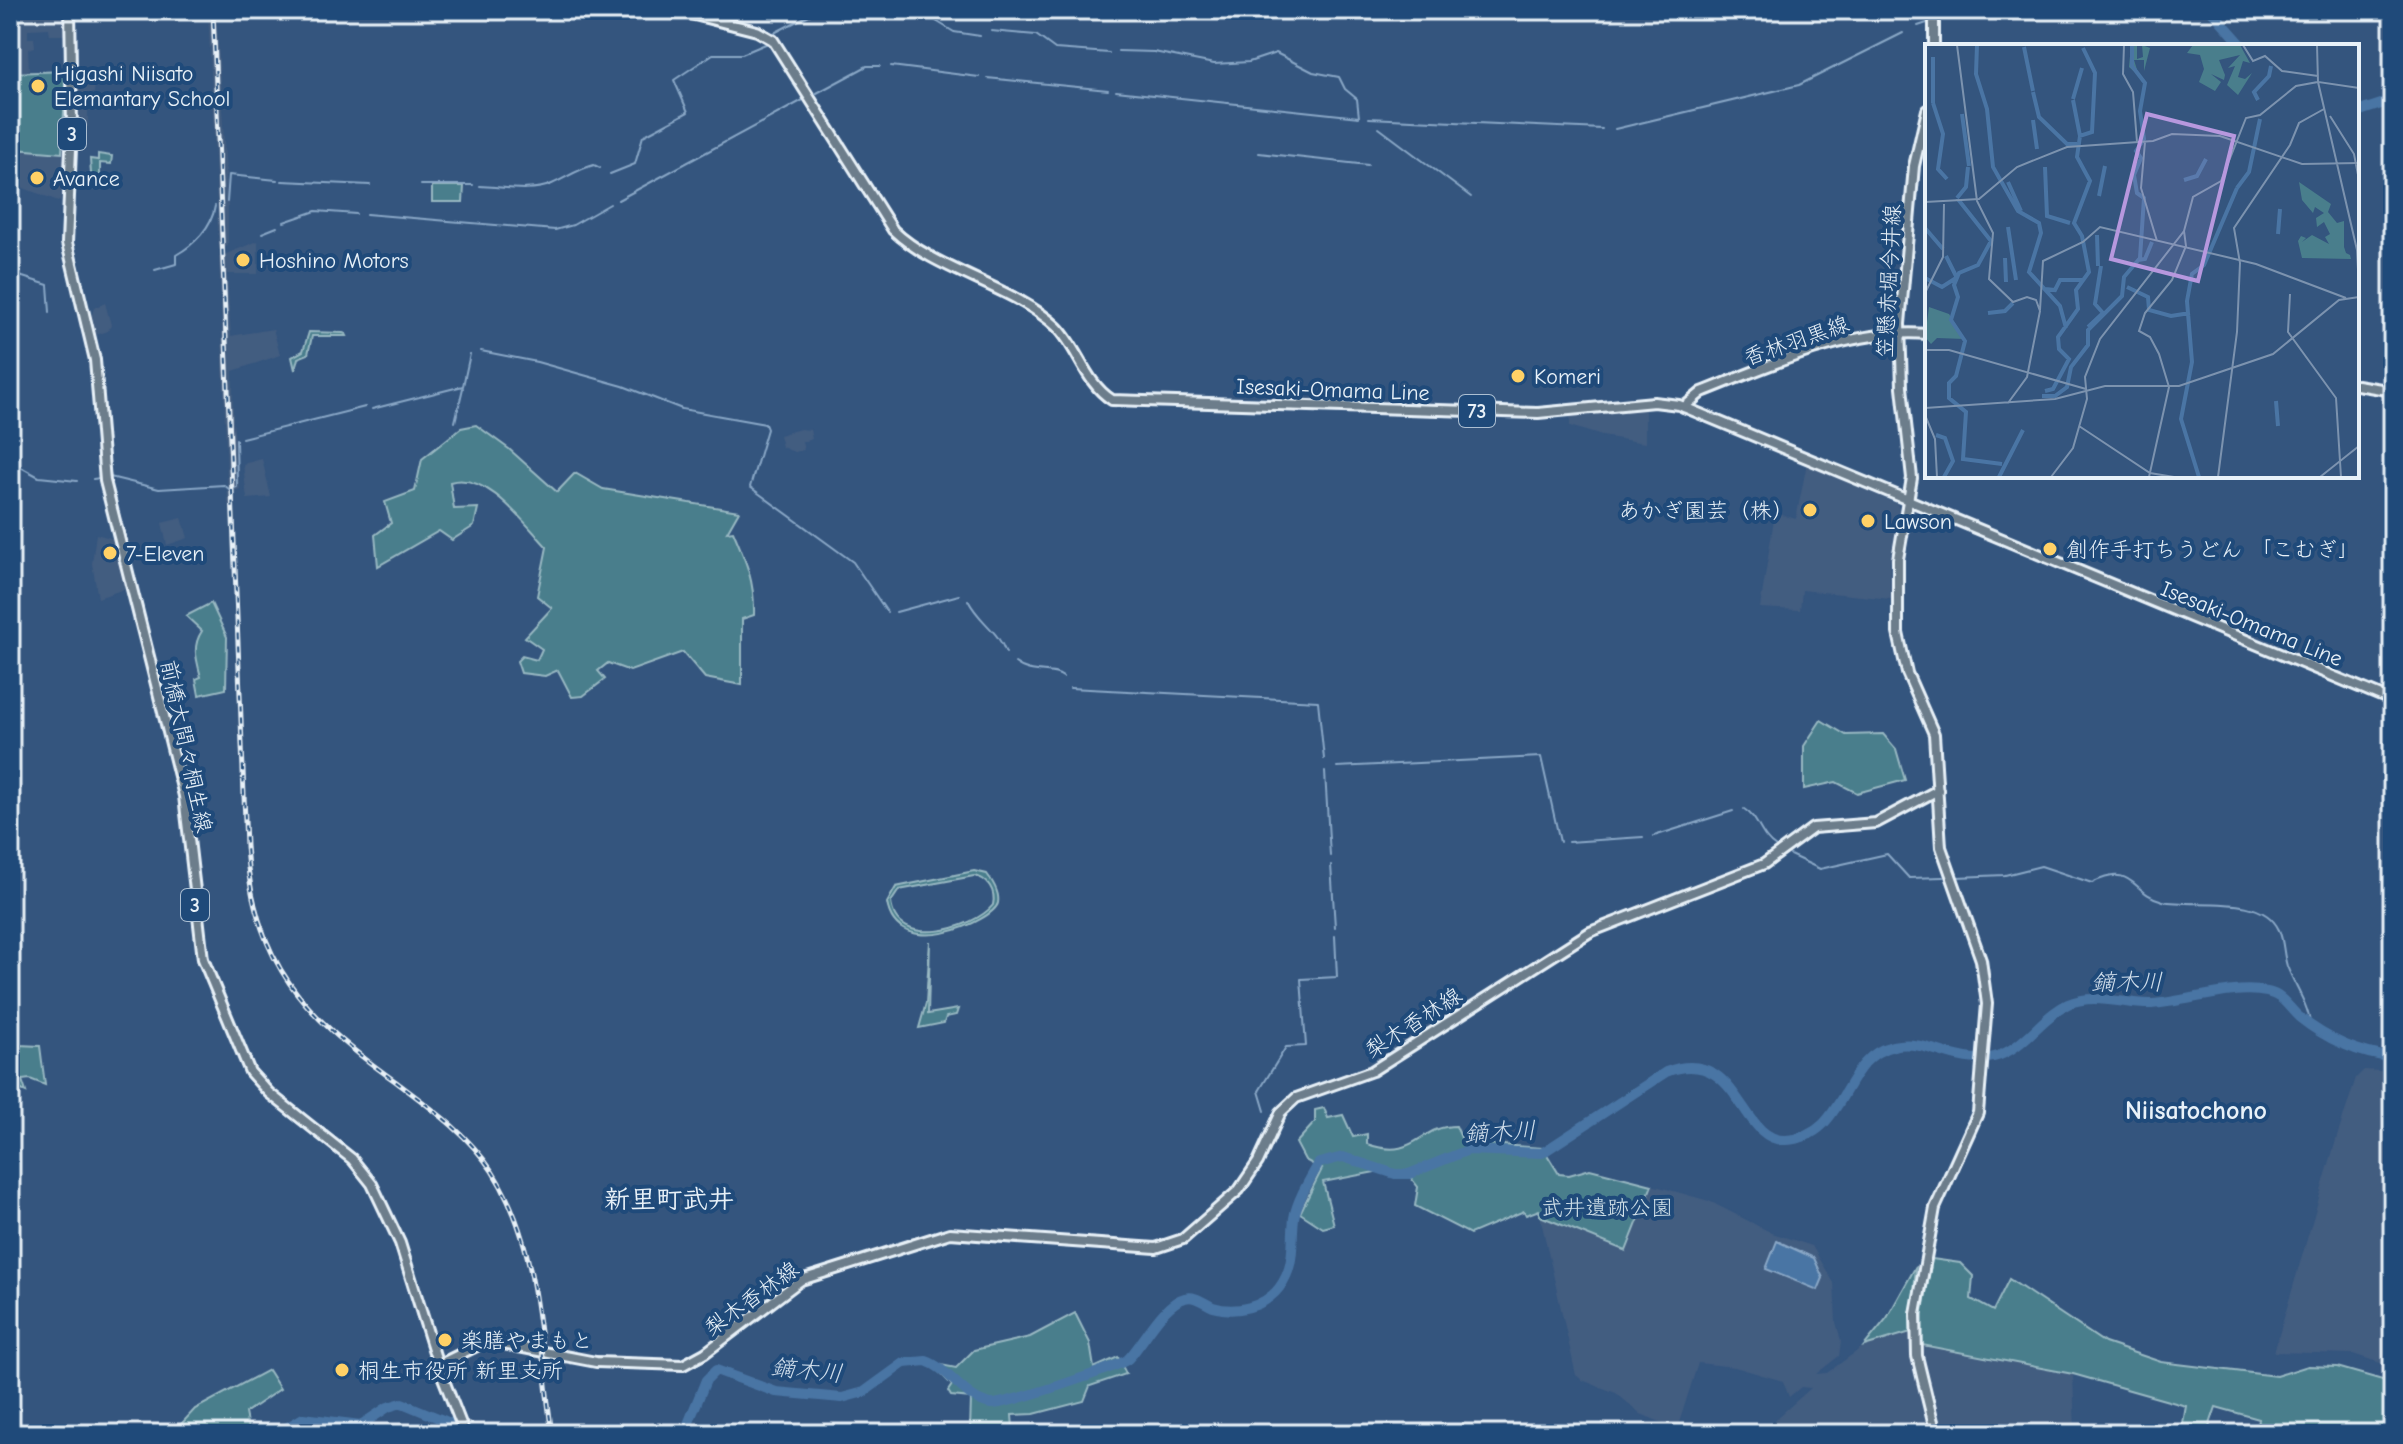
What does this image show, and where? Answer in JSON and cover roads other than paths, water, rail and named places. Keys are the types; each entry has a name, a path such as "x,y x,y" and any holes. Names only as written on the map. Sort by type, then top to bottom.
{"main road":[{"name":"前橋大間々桐生線","path":"70,10 72,125 67,243 95,360 105,481 184,796 203,959 239,1054 250,1072 269,1093 352,1159 372,1184 401,1247 438,1365 465,1433"},
{"name":"Isesaki-Omama Line","path":"675,10 757,31 771,38 893,230 917,248 1054,324 1100,391 1112,400 1538,413 1654,402 1684,407 1909,503 2393,701"},
{"path":"1934,10 1934,44"},
{"name":"笠懸赤堀今井線","path":"1909,503 1912,468 1900,333 1914,166 1925,119"},
{"name":"香林羽黒線","path":"1684,407 1702,392 1828,346 1865,336 1925,334"},
{"path":"2359,385 2393,391"},
{"path":"1909,503 1898,559 1898,633 1907,673 1932,727 1938,826 1943,855 1985,973 1985,1051 1974,1128 1935,1208 1916,1314 1917,1356 1936,1434"},
{"name":"梨木香林線","path":"438,1365 487,1341 604,1363 683,1365 705,1353 801,1280 950,1233 1156,1248 1171,1246 1246,1183 1278,1117 1296,1098 1372,1071 1590,932 1764,864 1813,828 1876,823 1938,790"}],"waterway":[{"path":"774,33 819,10"},
{"path":"933,10 936,21 954,32 980,36"},
{"path":"1940,16 1951,10"},
{"path":"2211,10 2241,44"},
{"path":"1918,26 1927,23"},
{"path":"991,31 1036,35 1055,49 1109,53"},
{"path":"1615,129 1799,85 1903,33"},
{"path":"610,174 635,164 643,136 688,112 674,80 713,54 742,54 768,43 803,96"},
{"path":"1116,91 1359,117 1357,99 1345,89 1339,77 1313,72 1276,53 1249,62 1214,64 1154,52 1118,51"},
{"path":"815,94 867,66 880,66"},
{"path":"891,66 979,77"},
{"path":"987,78 1108,90"},
{"path":"618,200 803,100"},
{"path":"2359,111 2393,100"},
{"path":"1369,118 1602,129"},
{"path":"1379,128 1471,197"},
{"path":"1259,153 1368,165"},
{"path":"480,186 517,189 544,187 588,167 594,165 600,168"},
{"path":"227,202 229,175 277,180"},
{"path":"282,181 370,185"},
{"path":"421,185 473,185"},
{"path":"366,214 555,230 573,225 610,204"},
{"path":"155,270 176,264 176,255 201,235 215,206"},
{"path":"284,222 316,211 356,214"},
{"path":"262,233 277,227"},
{"path":"10,273 48,285 50,312"},
{"path":"481,351 537,362 623,386 682,409 765,424 767,429 750,487 853,562 887,612"},
{"path":"372,409 463,386 470,354"},
{"path":"455,422 463,388"},
{"path":"242,438 365,407"},
{"path":"234,488 237,487 236,439"},
{"path":"10,467 17,465 39,477 77,481"},
{"path":"110,477 159,489 224,485 229,489"},
{"path":"93,479 100,478"},
{"path":"896,612 959,595"},
{"path":"968,600 1006,653"},
{"path":"1015,663 1063,677"},
{"path":"1070,688 1318,701 1324,759"},
{"path":"1337,767 1541,757 1560,842"},
{"path":"1325,772 1330,856"},
{"path":"1744,809 1776,847"},
{"path":"1654,836 1733,811"},
{"path":"1568,842 1643,837"},
{"path":"1790,855 1820,869 1887,854 1909,878 1943,877"},
{"path":"1331,865 1335,927"},
{"path":"1957,877 2005,875 2041,866 2092,883 2106,877 2125,877 2144,892 2163,901 2226,904 2258,910 2270,918 2279,930 2287,966 2310,1023"},
{"path":"1265,1111 1259,1091 1286,1047 1306,1046 1301,979 1337,977 1335,936"},
{"name":"鏑木川","path":"684,1434 706,1380 716,1370 776,1392 842,1398 864,1392 904,1363 926,1361 973,1396 991,1404 1037,1393 1105,1370 1128,1359 1161,1316 1177,1301 1192,1298 1213,1307 1231,1310 1258,1304 1273,1295 1288,1271 1296,1211 1319,1163 1343,1157 1395,1174 1409,1174 1468,1150 1542,1153 1666,1072 1690,1067 1709,1071 1724,1082 1758,1127 1770,1137 1786,1140 1806,1136 1821,1126 1863,1065 1876,1053 1906,1045 1967,1058 1994,1057 2014,1048 2058,1010 2088,999 2152,1004 2224,992 2267,992 2281,999 2299,1017 2331,1038 2368,1053 2393,1057"},
{"name":"鏑木川","path":"276,1434 303,1418 361,1425 388,1407 402,1403 477,1434"}],"railway":[{"path":"213,10 246,846 251,887 272,954 289,983 310,1009 363,1057 448,1122 492,1171 508,1201 529,1265 536,1298 552,1434"}],"place":[{"name":"Higashi Niisato Elemantary School","path":"38,86"},
{"name":"Avance","path":"37,178"},
{"name":"Hoshino Motors","path":"243,260"},
{"name":"Komeri","path":"1518,376"},
{"name":"あかぎ園芸（株）","path":"1810,510"},
{"name":"Lawson","path":"1868,521"},
{"name":"創作手打ちうどん 「こむぎ」","path":"2050,549"},
{"name":"7-Eleven","path":"110,553"},
{"name":"楽膳やまもと","path":"445,1340"},
{"name":"桐生市役所 新里支所","path":"342,1370"}],"district":[{"name":"Niisatochono","path":"2196,1110"},
{"name":"新里町武井","path":"669,1199"}],"park label":[{"name":"武井遺跡公園","path":"1607,1207"}]}
